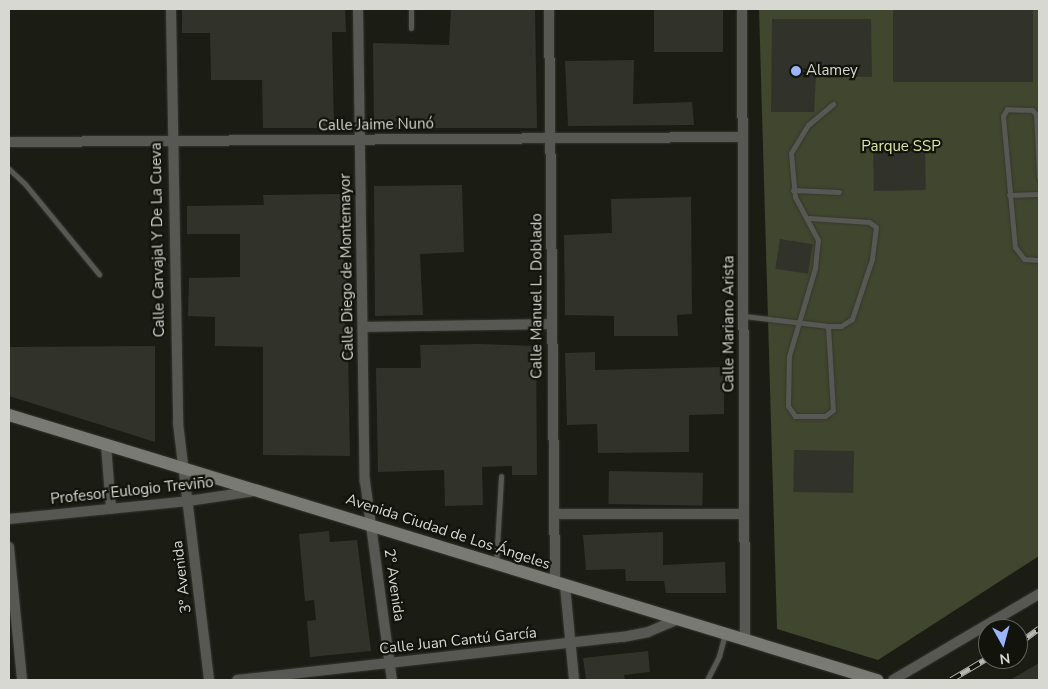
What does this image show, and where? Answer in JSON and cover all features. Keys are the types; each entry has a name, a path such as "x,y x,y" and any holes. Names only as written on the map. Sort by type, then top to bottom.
{"street":[{"name":"Calle Carvajal Y De La Cueva","path":"171,9 171,142 178,413 186,470"},
{"name":"Calle Diego de Montemayor","path":"358,9 365,481 371,524"},
{"name":"Calle Manuel L. Doblado","path":"549,9 554,514 560,585 574,680"},
{"name":"Calle Mariano Arista","path":"742,9 745,639"},
{"name":"Calle Jaime Nunó","path":"9,142 743,137"},
{"path":"363,327 551,324"},
{"name":"Avenida Ciudad de Los Ángeles","path":"9,415 186,470 371,524 560,585 877,680"},
{"path":"106,445 111,509"},
{"name":"3° Avenida","path":"186,470 209,680"},
{"name":"Profesor Eulogio Treviño","path":"9,519 188,501 257,490"},
{"path":"554,514 744,514"},
{"name":"2° Avenida","path":"371,524 392,680"},
{"path":"9,548 22,680"},
{"path":"892,680 1039,594"},
{"name":"Calle Juan Cantú García","path":"237,680 570,644 648,632 678,619"}],"lane":[{"path":"411,9 411,28"},
{"path":"828,326 833,410 825,416 795,416 788,406 787,381 798,321 818,252 816,232 793,190 791,154 794,144 808,125 833,104"},
{"path":"1039,177 1036,114 1032,110 1007,109 1003,116 1009,195 1017,252 1024,258 1039,260"},
{"path":"9,169 26,184 100,274"},
{"path":"793,190 839,192"},
{"path":"1009,195 1039,194"},
{"path":"744,316 828,326 848,323 856,312 877,231 869,222 809,218"},
{"path":"496,565 501,476"},
{"path":"707,680 719,656 725,633"}],"green space":[{"name":"Parque SSP","path":"759,9 1039,9 1039,556 878,660 777,629"}],"building":[{"path":"182,9 345,9 346,32 332,32 334,128 263,128 262,80 211,80 210,33 182,33"},
{"path":"451,9 535,9 537,128 374,128 373,43 449,45"},
{"path":"654,9 723,9 723,52 654,52"},
{"path":"893,9 1033,9 1033,82 893,82"},
{"path":"772,19 871,19 872,77 816,76 814,112 771,112"},
{"path":"634,60 633,104 692,102 694,125 568,126 565,61"},
{"path":"925,144 926,190 874,191 873,145"},
{"path":"462,185 464,252 420,254 423,315 375,316 374,186"},
{"path":"345,194 350,456 263,455 263,347 215,346 215,317 188,316 189,278 240,277 240,234 187,234 187,206 264,205 263,195"},
{"path":"691,197 692,314 677,315 678,336 614,336 614,316 565,315 564,235 612,233 611,199"},
{"path":"780,239 813,244 808,274 775,269"},
{"path":"479,344 536,346 537,475 512,475 512,466 482,467 483,505 445,506 444,470 378,472 376,368 421,368 420,345"},
{"path":"155,346 155,442 9,396 9,347"},
{"path":"595,352 595,370 724,367 724,414 689,415 689,452 598,453 597,424 567,425 565,353"},
{"path":"794,450 854,451 853,493 793,492"},
{"path":"609,471 703,473 702,506 608,504"},
{"path":"329,531 330,542 357,540 371,651 310,657 307,621 316,620 314,600 305,601 299,534"},
{"path":"663,532 663,565 725,562 726,593 666,593 664,581 626,581 625,569 586,570 583,535"},
{"path":"648,651 650,672 624,675 625,680 586,680 583,658"},
{"path":"1039,663 1039,680 1010,680"}],"railway":[{"path":"1028,637 1039,629"},
{"path":"951,680 978,664"}],"place":[{"name":"Alamey","path":"796,71"}]}
